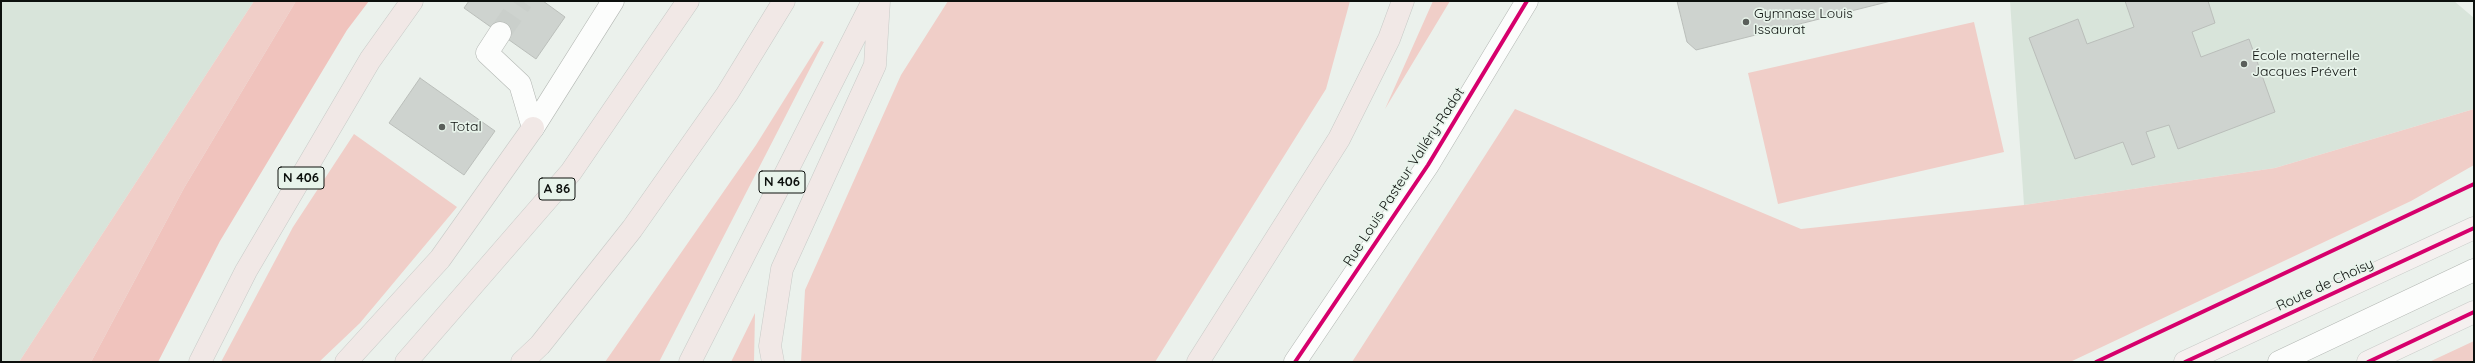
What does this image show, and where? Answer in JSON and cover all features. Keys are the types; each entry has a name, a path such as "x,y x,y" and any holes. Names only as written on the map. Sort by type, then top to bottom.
{"highway":[{"name":"N 406","path":"200,362 250,265 370,60 412,1"},
{"name":"A 86","path":"406,362 571,172 688,1"},
{"path":"522,362 537,353 632,229 728,94 784,1"},
{"name":"N 406","path":"690,362 873,1"},
{"path":"772,362 770,346 782,269 875,65 879,1"},
{"path":"1198,362 1339,139 1389,40 1403,1"},
{"path":"346,362 440,259 532,128"}],"main road":[{"name":"Route de Choisy","path":"2185,362 2474,228"},
{"path":"2368,362 2474,312"}],"street":[{"path":"532,128 613,1"},
{"name":"Rue Louis Pasteur Valléry-Radot","path":"1295,362 1428,165 1527,1"},
{"path":"500,33 487,53 520,84 532,128"},
{"path":"2279,362 2474,270"}],"shaded area":[{"path":"1,1 254,1 19,362 1,362"},
{"path":"254,1 296,1 184,188 91,362 19,362"},
{"path":"296,1 369,1 347,30 220,241 158,362 91,362 184,188"},
{"path":"948,1 1350,1 1326,89 1155,362 801,362 805,290 901,75"},
{"path":"1433,1 1450,1 1385,109"},
{"name":"École maternelle Jacques Prévert","path":"2010,1 2454,1 2474,18 2474,109 2275,168 2024,205"},
{"path":"1974,22 2004,152 1778,204 1748,73"},
{"path":"821,41 824,42 659,362 605,362 756,145"},
{"path":"1515,109 1801,229 2024,205 2275,168 2474,109 2474,165 2411,201 2070,362 1352,362"},
{"path":"354,134 457,207 360,323 319,362 221,362 293,227"},
{"path":"755,313 754,362 731,362"},
{"path":"2474,341 2474,362 2429,362"}],"building":[{"path":"469,1 543,1 565,17 536,59 464,8"},
{"name":"Gymnase Louis Issaurat","path":"1677,1 1891,1 1696,50 1687,42"},
{"path":"2125,1 2208,1 2215,23 2192,32 2201,57 2249,39 2275,112 2178,149 2169,125 2146,132 2155,157 2132,165 2123,142 2075,159 2029,38 2078,19 2087,44 2134,27"},
{"name":"Total","path":"420,78 495,131 464,175 389,123"}],"tunnel":[{"path":"500,33 522,1"}],"cycle path":[{"path":"1295,362 1428,165 1527,1"},
{"path":"2096,362 2474,184"},
{"path":"2185,362 2474,228"},
{"path":"2368,362 2474,312"}],"place":[{"name":"Gymnase Louis Issaurat","path":"1746,22"},
{"name":"École maternelle Jacques Prévert","path":"2244,64"},
{"name":"Total","path":"442,127"}]}
